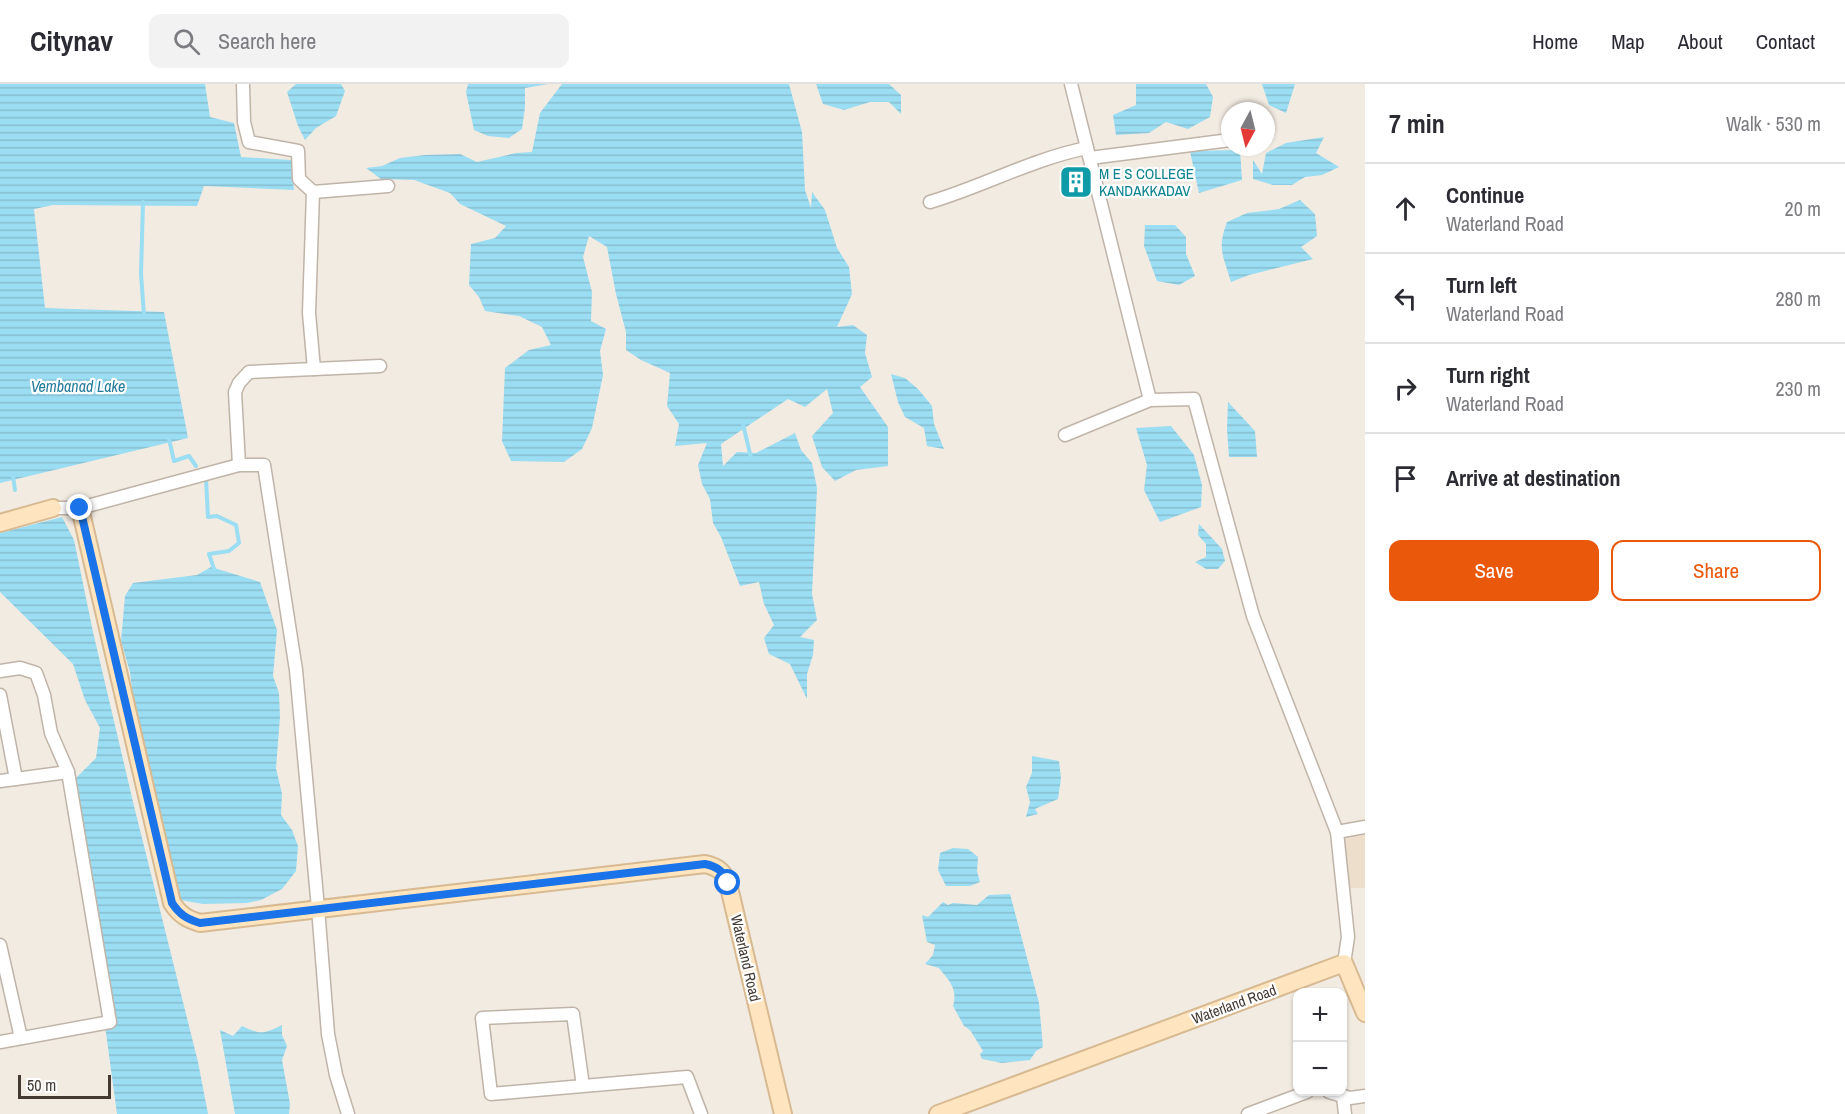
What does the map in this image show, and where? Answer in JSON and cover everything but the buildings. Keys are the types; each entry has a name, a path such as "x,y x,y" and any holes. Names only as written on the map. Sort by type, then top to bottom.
{"main road":[{"path":"0,523 53,508"},
{"name":"Waterland Road","path":"80,508 172,903 186,919 200,923 705,864 717,867 724,873 728,883 783,1114"},
{"name":"Waterland Road","path":"938,1114 1344,963"},
{"path":"1344,963 1365,1013"}],"street":[{"path":"243,84 244,122 249,142 298,151 299,179 313,192 388,186"},
{"path":"1071,84 1150,400"},
{"path":"930,202 964,192 1056,154 1221,141"},
{"path":"313,192 309,313 314,369"},
{"path":"239,465 235,392 249,372 380,366"},
{"path":"1065,435 1150,400 1194,399 1254,616 1337,832 1348,937 1344,963"},
{"path":"53,508 80,508 239,465 264,465 296,670 328,1034 336,1075 348,1114"},
{"path":"0,671 20,668 36,673 44,695 51,733 68,772 110,1022 0,1042"},
{"path":"0,695 16,778"},
{"path":"0,781 68,772"},
{"path":"1337,832 1365,827"},
{"path":"0,945 21,1038"},
{"path":"583,1086 573,1014 482,1018 490,1094 583,1086 687,1077 701,1114"},
{"path":"1248,1114 1296,1096"},
{"path":"1344,1114 1343,1096 1350,1098 1365,1096"}],"shaded area":[{"path":"1365,827 1365,888 1345,888 1340,832"}],"water":[{"name":"Vembanad Lake","path":"0,84 205,84 210,117 234,123 241,157 291,160 294,190 204,186 197,206 53,205 34,209 45,308 164,312 188,438 0,483"},
{"path":"296,84 341,84 345,91 336,116 316,128 305,140 287,92"},
{"path":"468,84 548,84 525,88 522,129 509,138 488,136 474,130 466,92"},
{"path":"562,84 789,84 802,132 805,190 811,208 812,192 825,210 837,248 849,267 852,294 837,327 853,325 867,335 865,353 872,377 860,387 888,427 888,466 856,470 835,481 822,467 812,436 833,413 827,389 805,407 788,399 721,444 723,466 737,452 756,453 795,433 801,450 812,463 817,488 812,594 817,620 800,637 814,640 813,655 807,674 807,699 790,664 769,654 764,638 774,625 764,604 759,582 740,586 721,537 713,523 710,499 702,484 698,465 707,443 675,446 679,424 667,406 670,373 641,360 626,350 626,332 607,247 589,236 583,257 592,292 591,321 606,329 600,351 603,375 592,428 582,449 564,462 511,461 502,441 505,368 529,350 551,345 542,327 519,316 485,311 479,297 469,285 471,244 495,238 506,226 460,204 450,193 414,180 381,179 366,168 382,166 400,158 425,155 460,154 477,162 516,153 532,152 540,113"},
{"path":"816,84 889,84 901,95 901,114 889,102 870,102 844,110 823,104"},
{"path":"1136,84 1206,84 1213,97 1210,117 1188,129 1166,122 1149,133 1116,135 1113,115 1136,105"},
{"path":"1262,84 1295,84 1286,113 1275,108 1275,102 1268,102"},
{"path":"1324,137 1316,153 1339,167 1322,175 1305,177 1292,185 1273,185 1253,179 1253,160 1262,174 1265,156 1275,156 1275,148 1286,143"},
{"path":"1221,150 1221,156 1240,156 1242,180 1199,193 1190,151"},
{"path":"1300,200 1315,214 1317,236 1301,247 1313,259 1249,275 1231,282 1222,246 1227,222 1247,213 1279,209"},
{"path":"1145,225 1175,225 1186,237 1186,254 1195,276 1179,285 1157,281 1144,246"},
{"path":"891,374 905,378 932,406 934,424 944,449 927,446 924,428 905,417 898,402"},
{"path":"1228,402 1255,431 1257,457 1229,457"},
{"path":"1171,426 1194,455 1202,485 1201,507 1160,522 1144,490 1147,465 1136,428"},
{"path":"62,517 74,540 93,632 198,1062 208,1114 117,1114 72,782 96,758 100,728 85,700 73,664 0,592 0,533"},
{"path":"1199,524 1222,549 1225,561 1218,569 1206,569 1195,562 1206,557 1206,544 1198,535"},
{"path":"211,567 260,582 277,630 273,676 279,693 280,717 276,768 282,794 281,815 292,830 298,846 296,871 282,889 261,900 247,903 203,904 180,900 143,758 143,743 136,724 130,672 121,641 125,596 133,583 197,575"},
{"path":"1032,756 1059,761 1061,778 1058,799 1035,809 1038,814 1026,817 1030,802 1026,787 1032,773"},
{"path":"953,848 968,849 978,857 977,871 980,882 970,886 946,886 938,870 940,853"},
{"path":"1010,894 1039,1003 1043,1047 1036,1051 1030,1060 1002,1063 982,1059 980,1054 983,1051 970,1030 964,1026 953,1006 952,985 939,968 925,964 933,955 935,945 927,942 922,915 928,917 943,902 948,905 953,903 977,905 989,895"},
{"path":"282,1025 282,1035 287,1046 282,1060 290,1104 289,1114 235,1114 220,1030 233,1036 242,1026 262,1032"}],"waterway":[{"path":"143,202 141,274 144,315"},
{"path":"743,424 751,458"},
{"path":"169,439 174,461 189,456 196,466"},
{"path":"13,476 15,490"},
{"path":"206,479 208,517 217,516 236,525 239,543 229,551 209,554 215,572"}],"place":[{"name":"M E S COLLEGE KANDAKKADAV","path":"1076,182"}],"route":[{"path":"80,508 172,903 186,919 200,923 705,864 717,867 724,873 728,883"}]}
